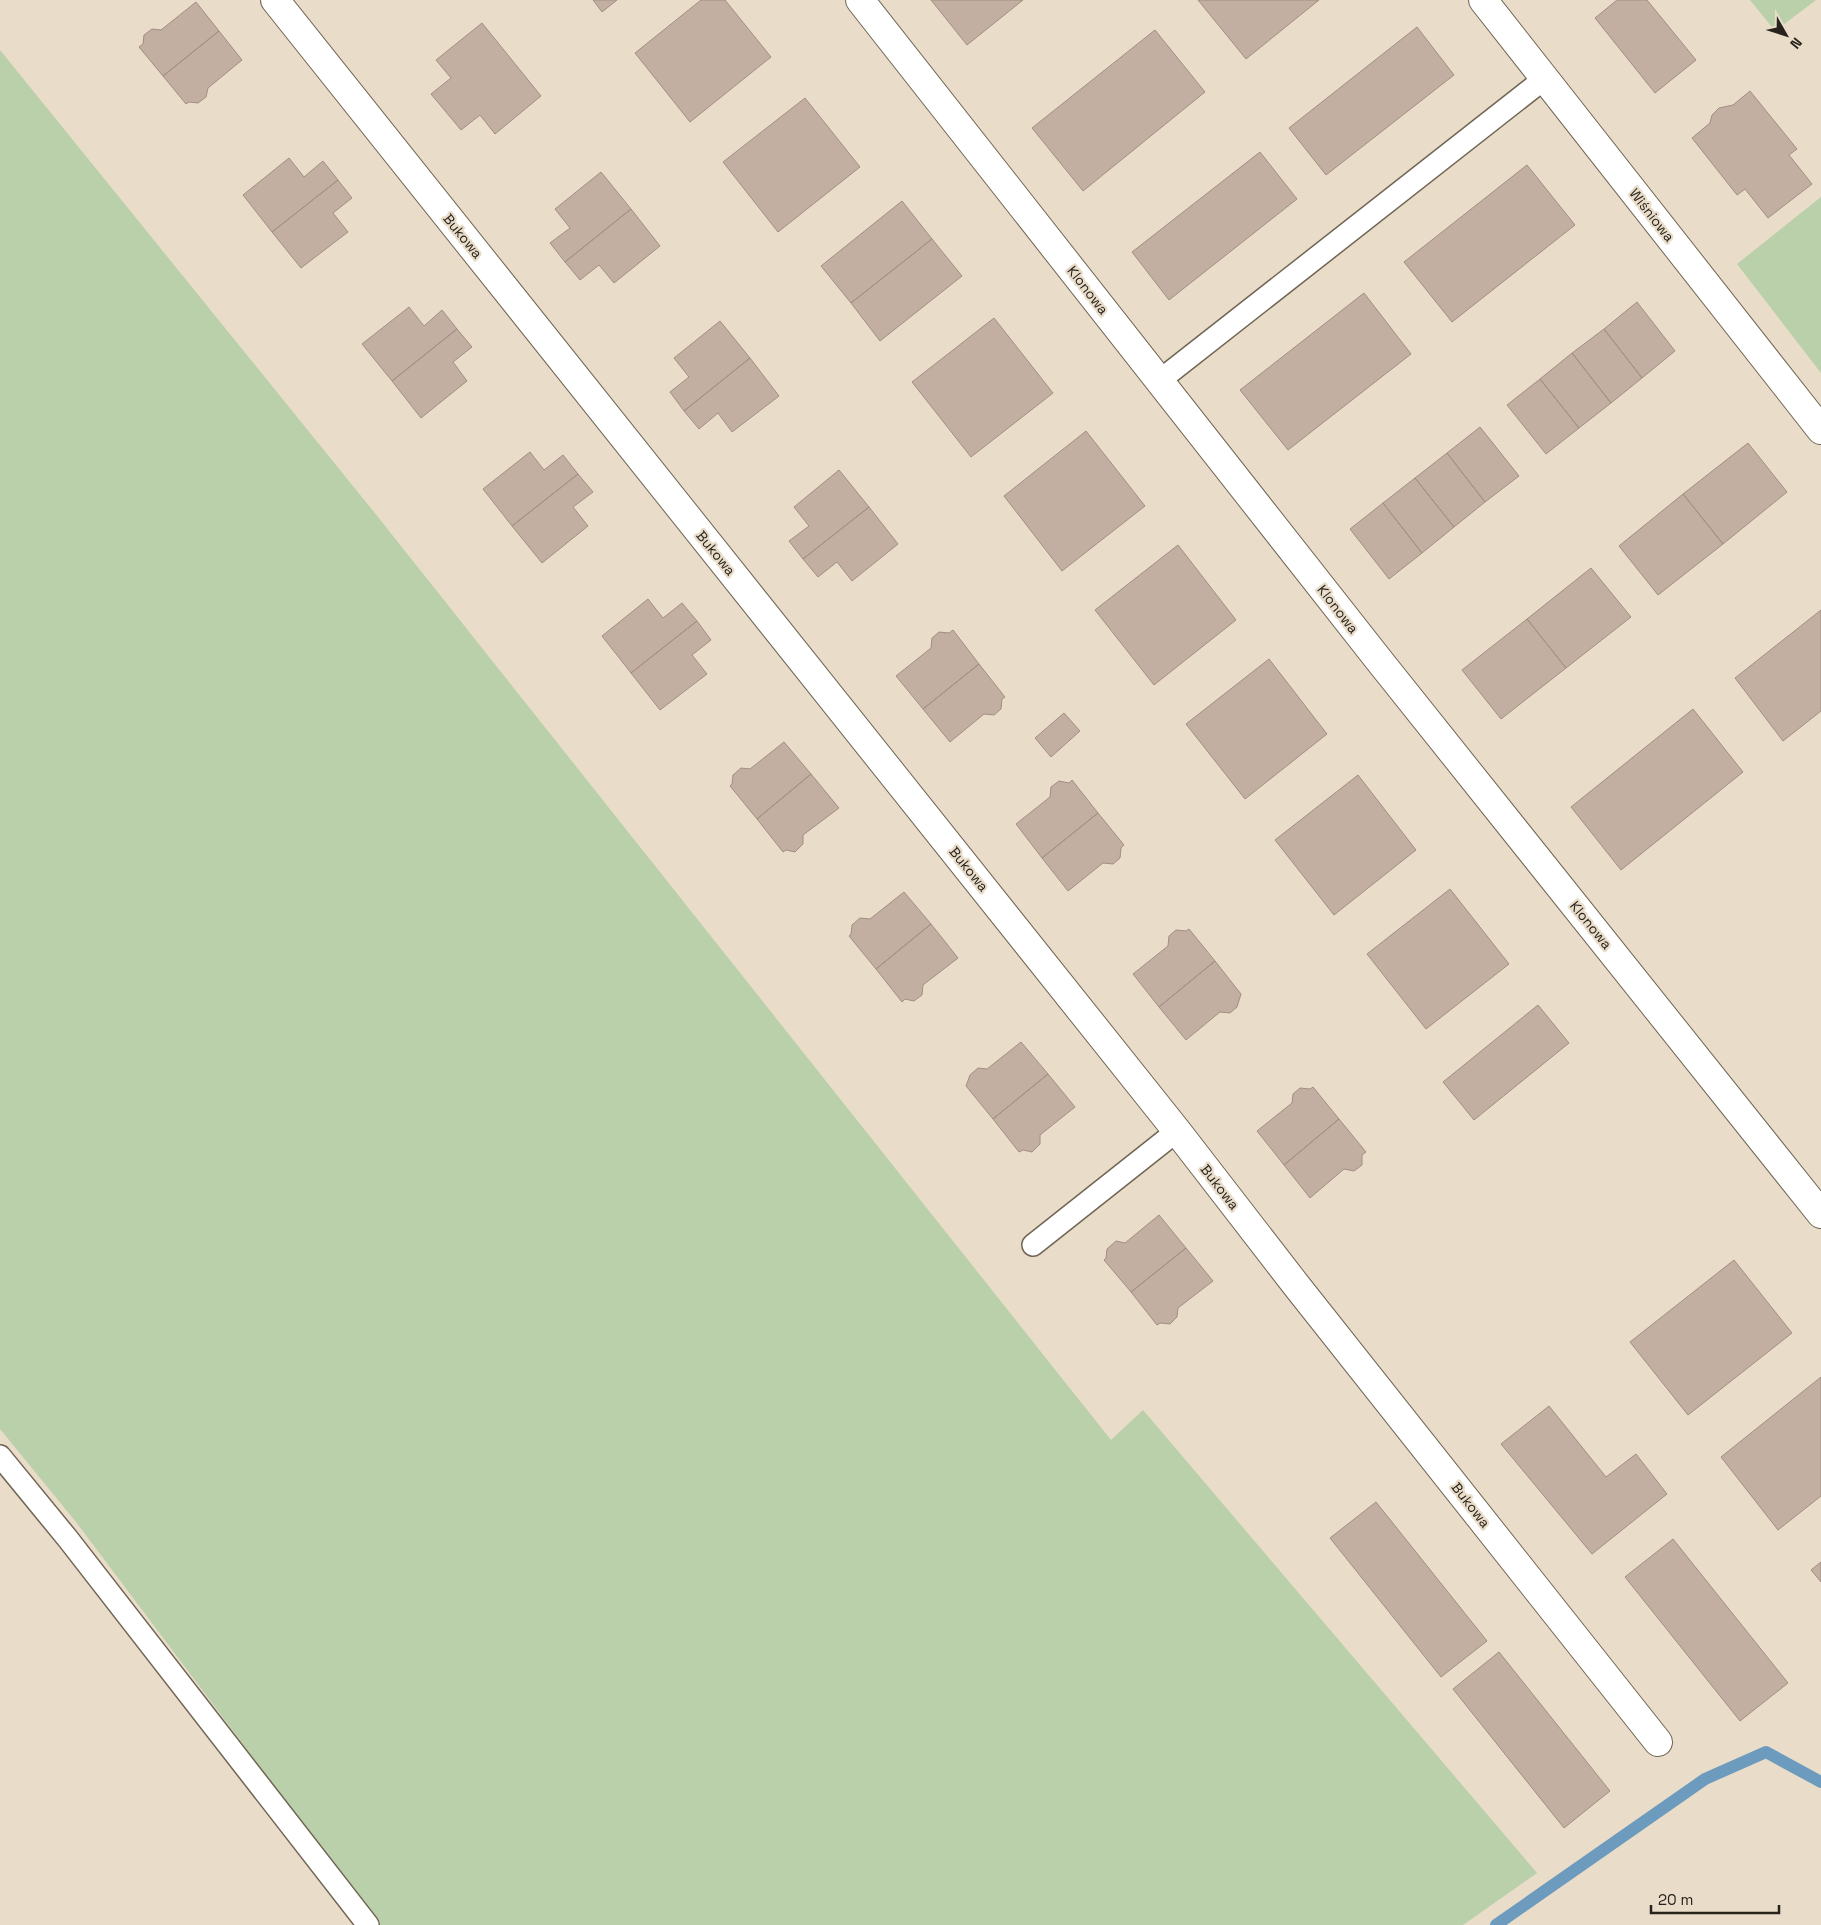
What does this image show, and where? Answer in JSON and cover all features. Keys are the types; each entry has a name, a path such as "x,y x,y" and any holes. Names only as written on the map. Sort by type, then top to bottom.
{"street":[{"name":"Bukowa","path":"275,0 1177,1131 1296,1285 1658,1742"},
{"name":"Klonowa","path":"860,0 1159,381 1821,1214"},
{"name":"Wiśniowa","path":"1483,0 1821,430"}],"lane":[{"path":"1159,381 1544,79"},
{"path":"1033,1245 1177,1131"},
{"path":"0,1456 68,1540 368,1925"}],"green space":[{"path":"1750,0 1816,0 1775,31"},
{"path":"0,50 374,512 1111,1440 1143,1410 1537,1873 1463,1925 379,1925 76,1522 0,1429"},
{"path":"1821,197 1821,373 1737,264"}],"building":[{"path":"593,0 617,0 602,12"},
{"path":"701,0 725,0 771,57 690,122 635,53"},
{"path":"931,0 1023,0 967,45"},
{"path":"1198,0 1319,0 1246,59"},
{"path":"1617,0 1647,0 1696,60 1655,93 1595,18"},
{"path":"196,2 219,31 163,76 139,47 143,44 144,35 152,29 161,30"},
{"path":"482,23 541,96 495,134 480,115 461,130 431,94 451,78 436,60"},
{"path":"1417,27 1454,75 1326,175 1289,128"},
{"path":"1155,30 1205,92 1083,191 1032,128"},
{"path":"219,31 242,60 208,88 206,97 198,103 189,102 186,104 163,76"},
{"path":"1750,91 1797,149 1789,155 1812,184 1768,218 1745,189 1737,195 1692,138 1710,123 1712,115 1719,108 1733,105"},
{"path":"805,98 860,167 778,232 723,162"},
{"path":"1260,152 1297,199 1169,300 1132,252"},
{"path":"289,158 304,177 323,161 338,180 272,232 243,195"},
{"path":"1527,165 1575,225 1452,322 1404,262"},
{"path":"601,172 631,209 565,262 550,243 570,228 555,209"},
{"path":"338,180 352,198 333,213 348,232 301,268 272,232"},
{"path":"902,201 932,239 851,303 821,266"},
{"path":"631,209 660,246 614,283 599,265 580,280 565,262"},
{"path":"932,239 962,276 880,341 851,303"},
{"path":"1364,293 1411,354 1288,450 1240,390"},
{"path":"1637,302 1675,351 1642,378 1604,329"},
{"path":"409,307 424,326 442,310 457,329 392,381 362,344"},
{"path":"994,318 1053,393 971,457 912,382"},
{"path":"720,321 750,358 684,411 670,392 689,377 674,358"},
{"path":"457,329 472,347 453,362 467,381 421,418 392,381"},
{"path":"1604,329 1642,378 1611,403 1572,353"},
{"path":"1572,353 1611,403 1579,428 1540,379"},
{"path":"750,358 779,396 732,432 718,413 699,429 684,411"},
{"path":"1540,379 1579,428 1546,454 1507,405"},
{"path":"1480,427 1519,476 1485,502 1447,453"},
{"path":"1086,431 1145,506 1062,571 1004,496"},
{"path":"1748,443 1787,492 1723,544 1683,494"},
{"path":"530,452 544,470 563,455 578,474 512,526 483,489"},
{"path":"1447,453 1485,502 1454,527 1415,478"},
{"path":"839,470 869,507 803,559 789,541 809,526 794,507"},
{"path":"578,474 593,492 573,507 588,526 542,563 512,526"},
{"path":"1415,478 1454,527 1422,553 1383,503"},
{"path":"1683,494 1723,544 1658,595 1619,546"},
{"path":"1383,503 1422,553 1389,579 1350,529"},
{"path":"869,507 898,544 852,581 837,562 818,577 803,559"},
{"path":"1178,545 1236,620 1154,685 1095,610"},
{"path":"1591,568 1631,617 1566,668 1527,619"},
{"path":"648,599 663,618 682,603 697,621 631,673 602,636"},
{"path":"1821,610 1821,711 1783,741 1735,678"},
{"path":"1527,619 1566,668 1501,719 1462,670"},
{"path":"697,621 711,640 692,655 707,674 660,710 631,673"},
{"path":"953,630 979,664 923,709 896,676 931,648 932,638 939,632 949,633"},
{"path":"1269,659 1327,734 1245,799 1186,724"},
{"path":"979,664 1005,697 1002,699 1001,709 994,715 984,714 950,742 923,709"},
{"path":"1693,709 1743,772 1621,870 1571,807"},
{"path":"1064,713 1080,731 1051,757 1035,738"},
{"path":"784,742 811,774 757,819 730,786 733,775 741,768 750,769"},
{"path":"811,774 839,808 803,835 803,844 795,852 786,850 783,852 757,819"},
{"path":"1358,775 1416,850 1334,915 1275,840"},
{"path":"1072,780 1098,813 1042,858 1016,824 1050,797 1051,787 1059,781 1069,783"},
{"path":"1098,813 1124,845 1121,848 1120,858 1113,864 1103,863 1068,891 1042,858"},
{"path":"1450,889 1509,964 1426,1029 1367,954"},
{"path":"904,892 931,924 876,969 849,936 852,925 860,918 870,919"},
{"path":"931,924 958,958 923,985 922,995 914,1001 905,999 902,1002 876,969"},
{"path":"1189,929 1215,961 1159,1007 1133,974 1168,946 1169,936 1176,930 1186,931"},
{"path":"1215,961 1241,994 1237,1007 1230,1013 1220,1012 1186,1040 1159,1007"},
{"path":"1538,1005 1569,1043 1474,1120 1443,1082"},
{"path":"1021,1042 1048,1074 993,1119 966,1086 970,1075 978,1068 987,1069"},
{"path":"1048,1074 1075,1107 1040,1135 1040,1144 1032,1152 1023,1150 1019,1152 993,1119"},
{"path":"1313,1087 1339,1119 1284,1165 1257,1131 1292,1103 1293,1094 1300,1088 1310,1089"},
{"path":"1339,1119 1366,1152 1362,1155 1362,1165 1354,1171 1344,1169 1310,1198 1284,1165"},
{"path":"1159,1215 1186,1248 1131,1292 1104,1260 1107,1249 1116,1241 1125,1243"},
{"path":"1186,1248 1213,1281 1178,1308 1177,1317 1170,1324 1160,1323 1157,1325 1131,1292"},
{"path":"1734,1260 1792,1333 1688,1415 1630,1342"},
{"path":"1821,1377 1821,1496 1778,1530 1721,1457"},
{"path":"1549,1406 1606,1477 1636,1454 1667,1494 1592,1554 1501,1444"},
{"path":"1376,1502 1487,1641 1441,1677 1330,1538"},
{"path":"1673,1539 1788,1683 1740,1721 1625,1577"},
{"path":"1821,1562 1821,1582 1811,1570"},
{"path":"1499,1652 1610,1791 1564,1828 1453,1689"}],"waterway":[{"path":"1496,1925 1705,1779 1766,1752 1821,1782"}]}
